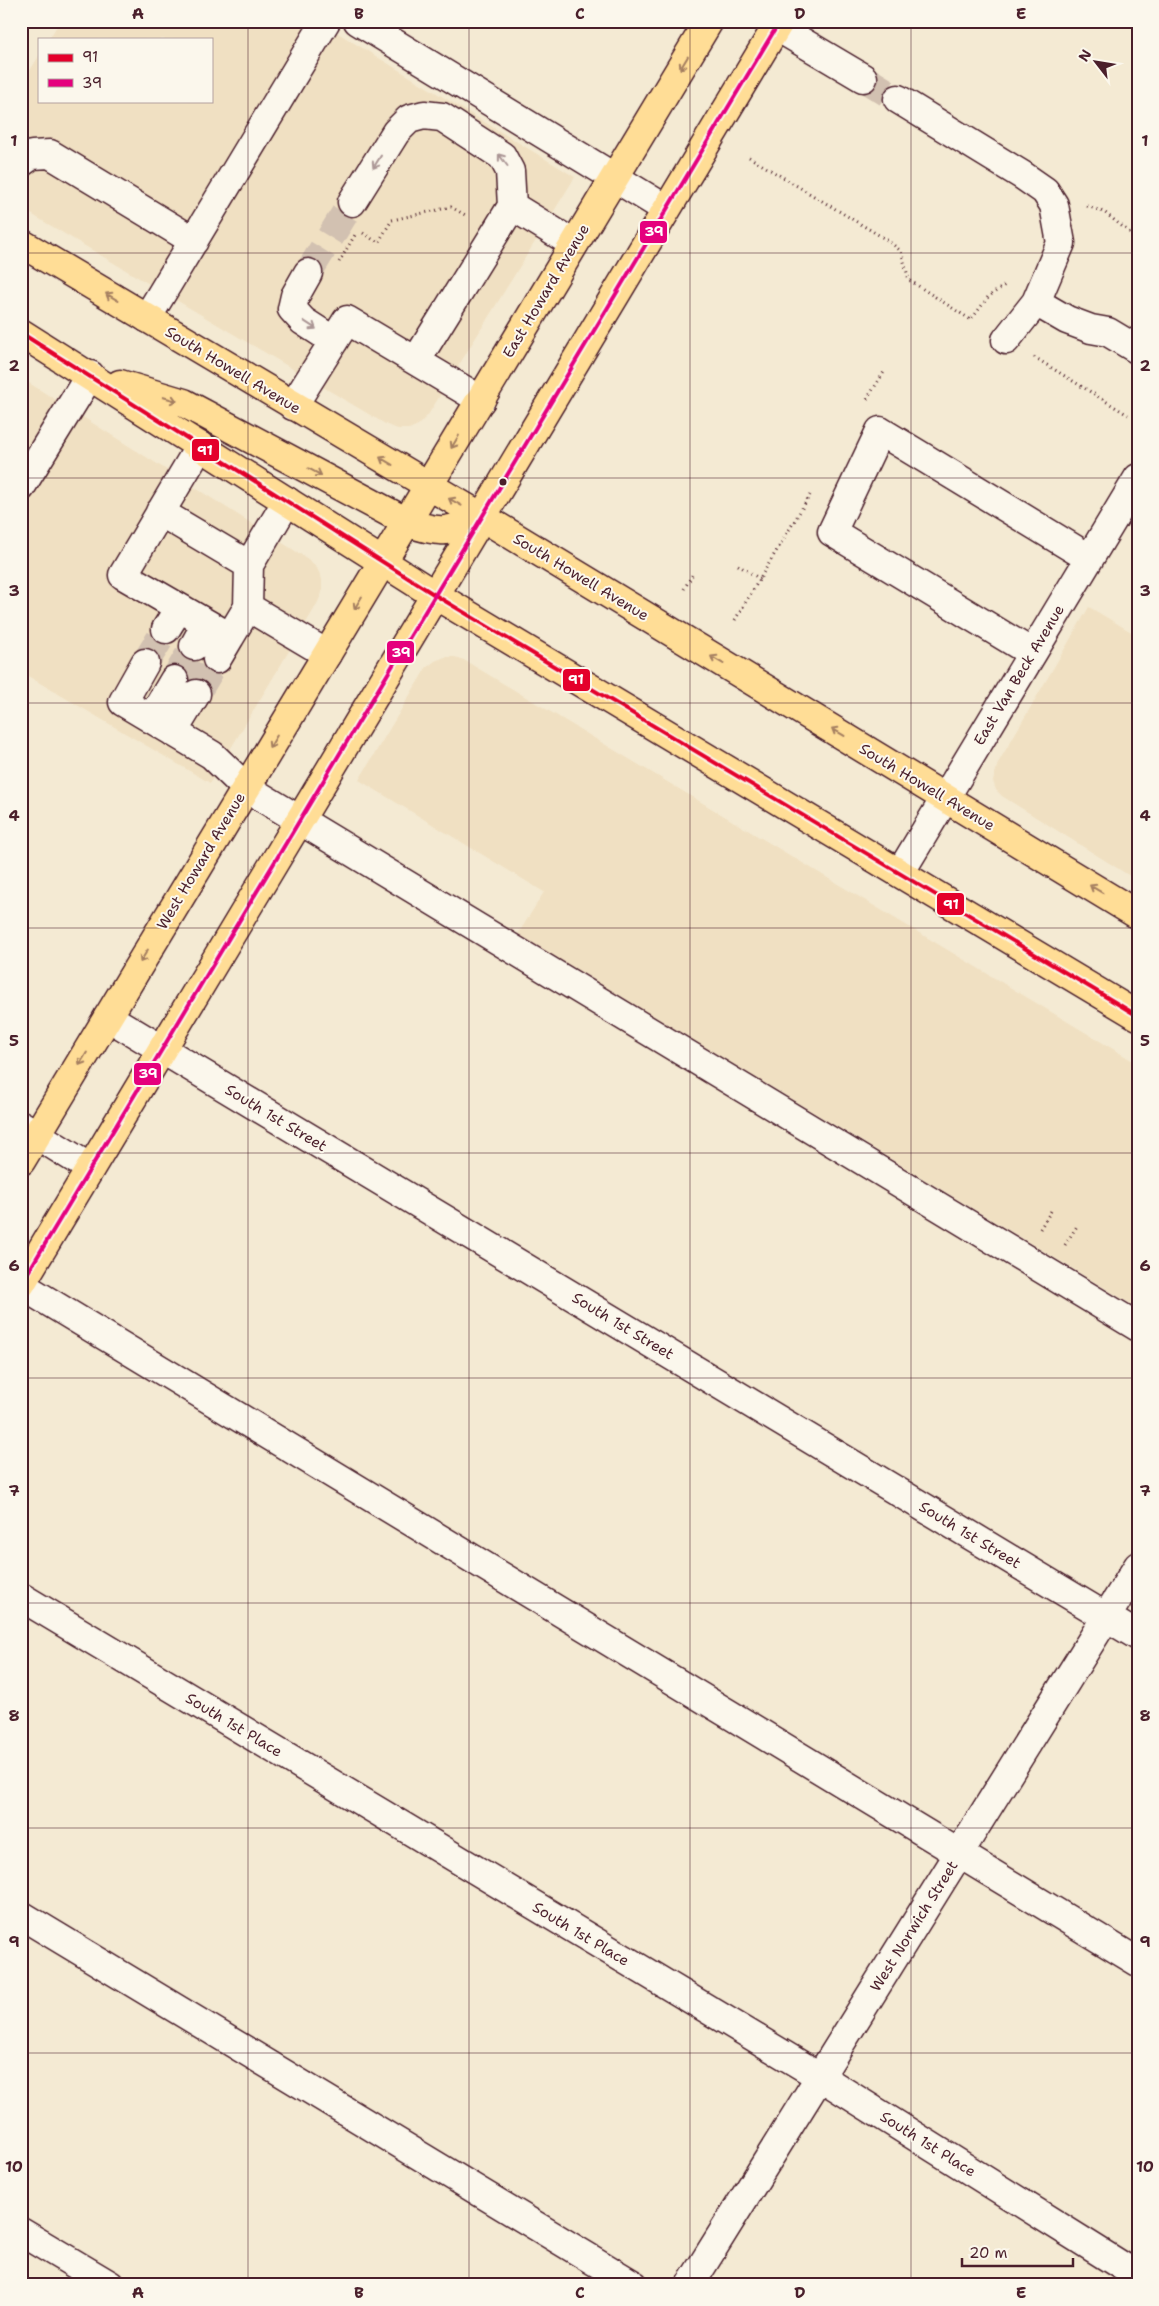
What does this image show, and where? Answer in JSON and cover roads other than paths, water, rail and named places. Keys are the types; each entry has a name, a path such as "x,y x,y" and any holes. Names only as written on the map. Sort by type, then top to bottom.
{"main road":[{"name":"East Howard Avenue","path":"383,562 709,21"},
{"path":"21,1285 778,24"},
{"name":"South Howell Avenue","path":"21,243 428,487 482,517 1138,915"},
{"path":"21,333 435,595 1138,1016"},
{"path":"90,375 184,403 407,522 428,530 454,530 482,517"},
{"name":"West Howard Avenue","path":"21,1161 29,1130 108,1017 245,787 383,562"}],"street":[{"path":"147,318 326,21"},
{"path":"358,21 666,209"},
{"path":"778,24 863,78"},
{"path":"898,99 1045,191 1054,205 1060,243 1036,302 1006,340"},
{"path":"352,202 396,132 409,119 424,115 442,117 502,156 510,171 512,206 416,362"},
{"path":"21,163 32,155 50,154 194,241"},
{"path":"512,206 574,244"},
{"path":"308,274 295,296 292,309 303,322 334,341"},
{"path":"1036,302 1067,320 1091,329 1108,332 1138,350"},
{"path":"293,406 347,320 481,400"},
{"path":"21,487 90,375"},
{"path":"1032,653 832,532 880,431 1089,558"},
{"path":"200,446 123,575 172,618 212,641 248,607 248,565 287,501"},
{"name":"East Van Beck Avenue","path":"900,873 1138,478"},
{"path":"160,512 248,565"},
{"path":"248,607 327,654"},
{"path":"145,664 123,702 212,755 245,787 1138,1327"},
{"path":"162,726 185,687"},
{"name":"South 1st Street","path":"108,1017 1138,1636"},
{"path":"29,1130 90,1168"},
{"path":"21,1285 1138,1962"},
{"name":"West Norwich Street","path":"690,2285 1138,1566"},
{"name":"South 1st Place","path":"21,1597 819,2076 1138,2276"},
{"path":"21,1915 634,2285"},
{"path":"21,2232 110,2285"}],"tunnel":[{"path":"863,78 898,99"},
{"path":"308,273 352,202"},
{"path":"145,663 166,629"},
{"path":"174,680 194,646"},
{"path":"196,694 217,659"}]}
